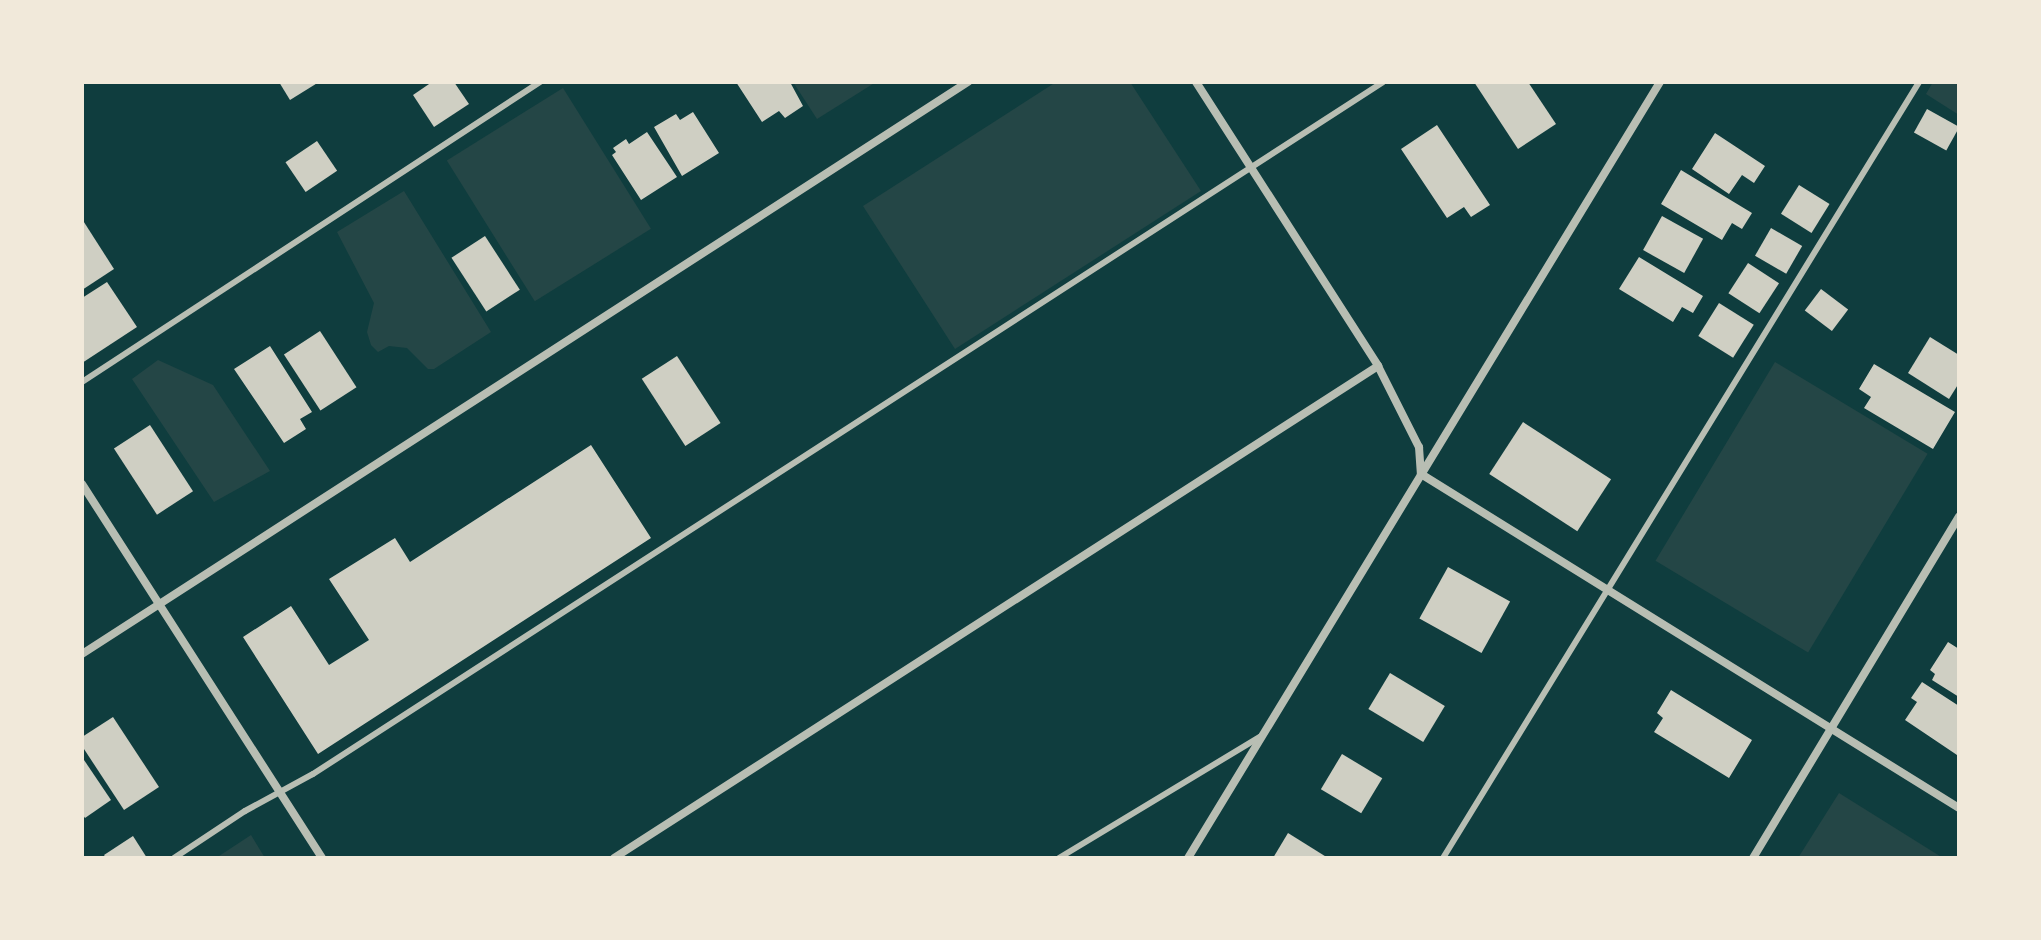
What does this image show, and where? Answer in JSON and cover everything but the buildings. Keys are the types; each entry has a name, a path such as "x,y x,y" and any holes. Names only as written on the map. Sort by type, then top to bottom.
{"street":[{"path":"82,654 968,82"},
{"path":"1196,82 1378,366 1419,447 1421,474"},
{"path":"1188,858 1660,82"},
{"path":"614,858 1378,366"},
{"path":"1421,474 1959,808"},
{"path":"82,484 322,858"},
{"path":"1753,858 1959,516"}],"lane":[{"path":"82,382 540,82"},
{"path":"174,858 280,793 1383,82"},
{"path":"1443,858 1919,82"},
{"path":"1059,858 1261,736"}],"shaded area":[{"path":"793,82 876,82 817,119"},
{"path":"1056,82 1130,82 1201,191 955,349 863,206"},
{"path":"1933,82 1959,82 1959,115 1926,94"},
{"path":"563,88 651,229 535,301 447,161"},
{"path":"404,191 491,332 434,369 428,369 407,348 389,346 378,352 371,345 367,332 374,303 337,232"},
{"path":"158,360 213,385 270,471 214,502 132,379"},
{"path":"1775,362 1928,454 1808,653 1656,561"},
{"path":"1839,793 1943,858 1798,858"},
{"path":"251,835 265,858 216,858"}]}
